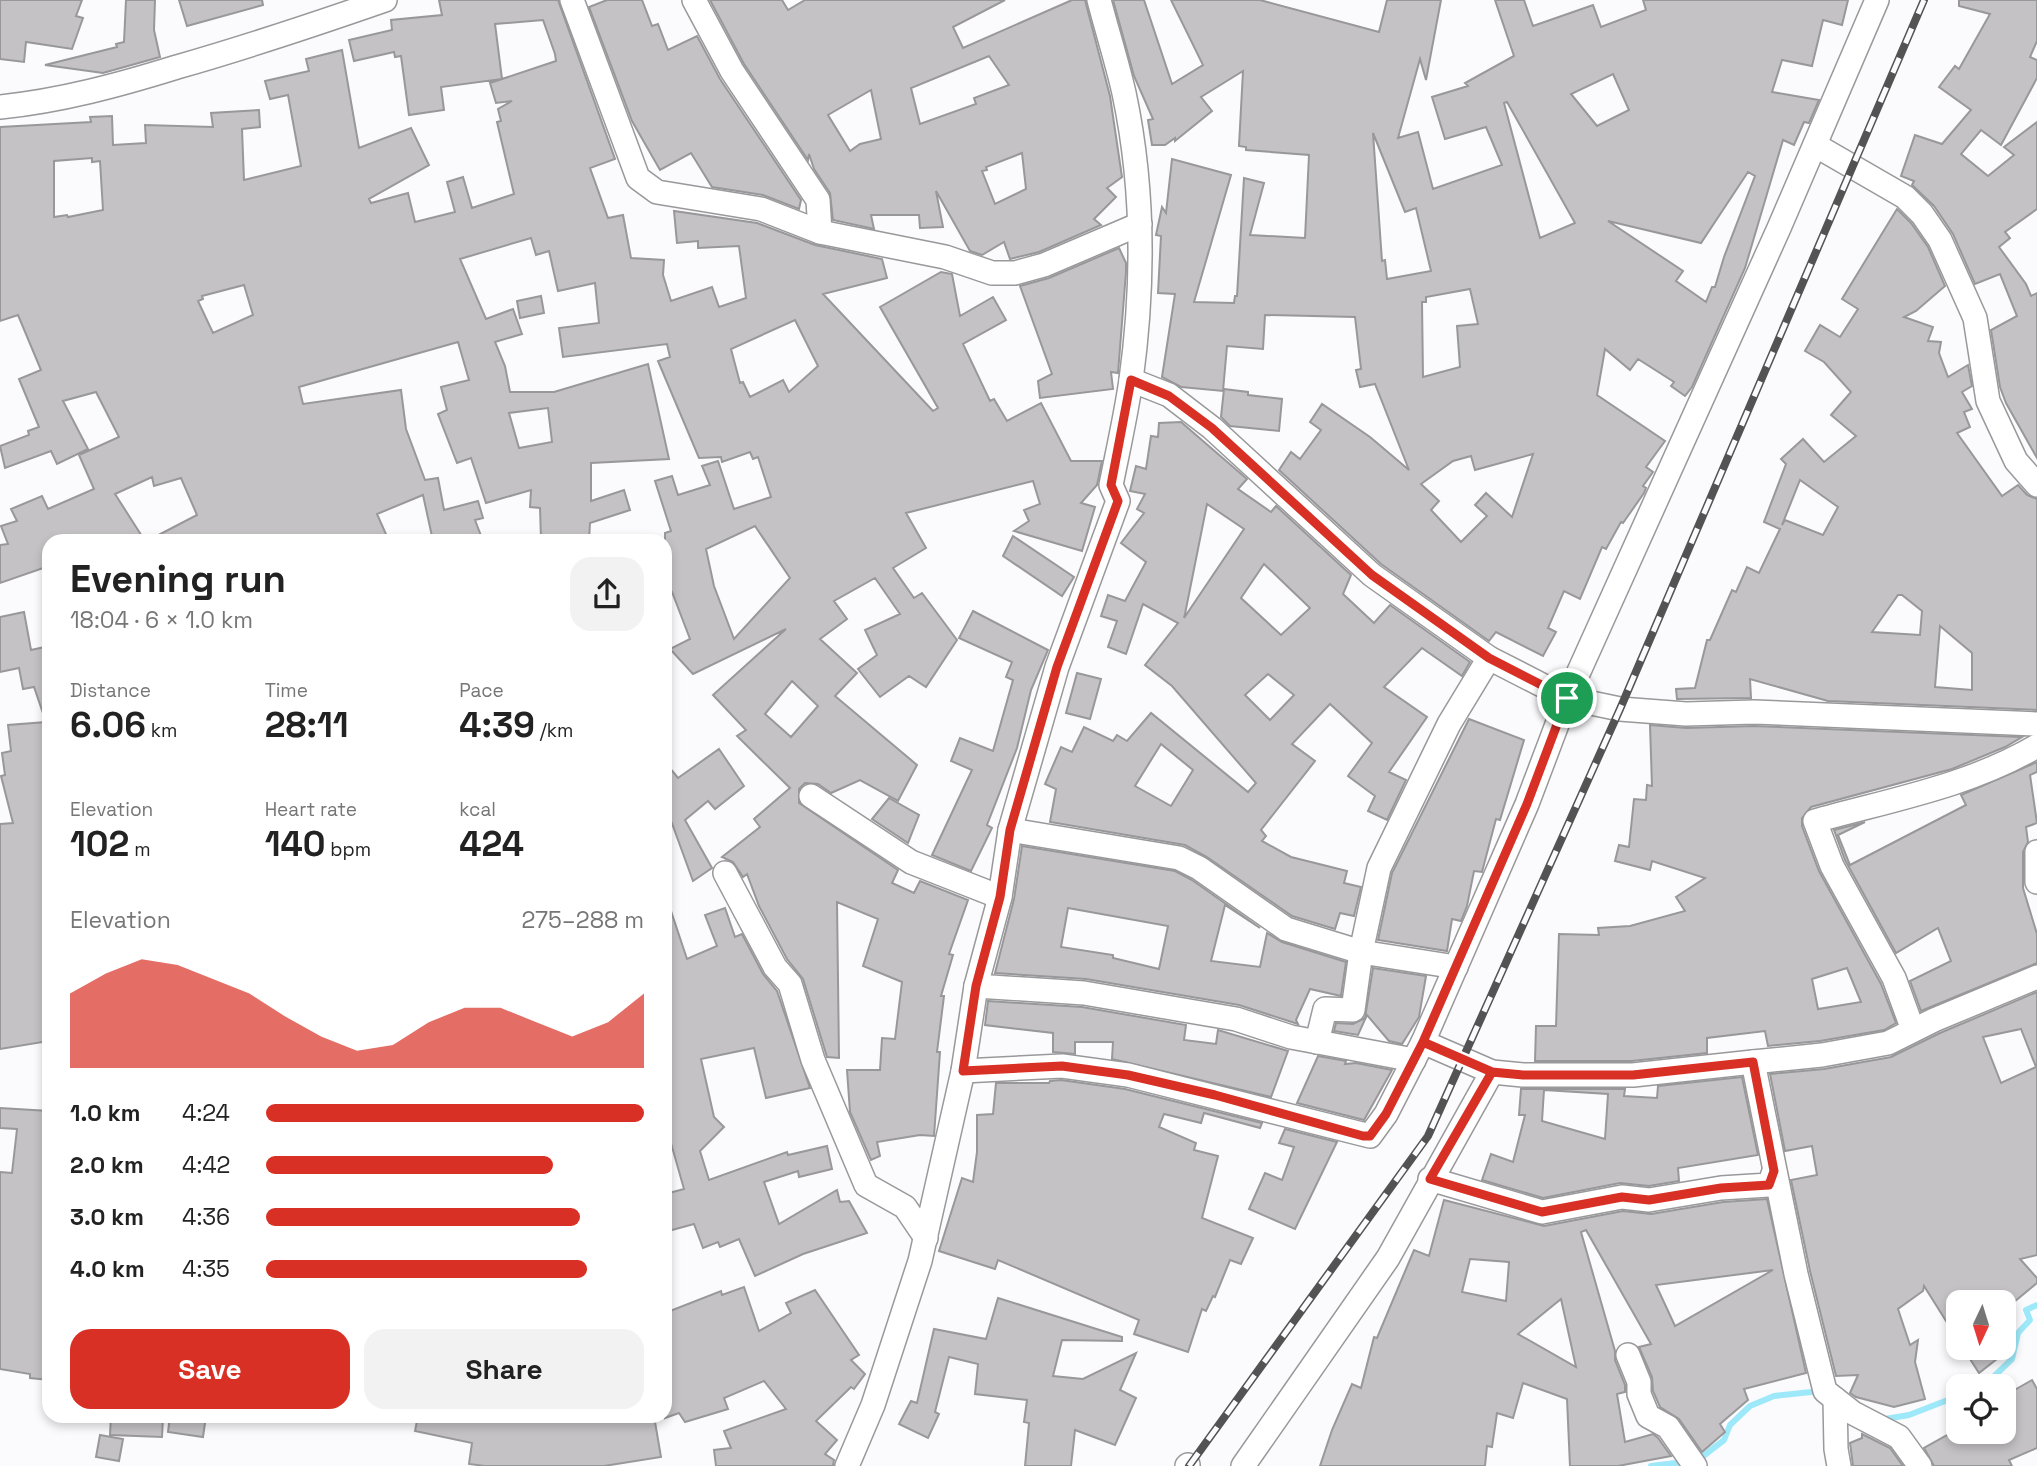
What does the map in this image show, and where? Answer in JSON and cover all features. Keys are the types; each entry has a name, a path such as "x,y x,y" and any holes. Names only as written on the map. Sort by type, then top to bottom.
{"street":[{"path":"0,107 121,84 293,32 385,0"},
{"path":"572,0 638,178 657,192 761,209 820,232 945,257 992,273 1015,272 1044,265 1140,224"},
{"path":"694,0 732,71 818,200 820,232"},
{"path":"847,1466 873,1405 926,1238 963,1071 976,986 1000,897 1010,830 1057,667 1118,501 1111,485 1131,380 1141,265 1140,224 1134,156 1124,93 1099,0"},
{"path":"963,1071 1062,1066 1128,1075 1370,1136 1386,1114 1456,967 1527,804 1567,698 1815,145 1877,0"},
{"path":"1815,145 1905,197 1922,214 1940,240 1975,318 1988,401 2016,461 2037,485"},
{"path":"1131,380 1169,396 1212,428 1372,575 1489,658 1567,698 1619,709 1686,714 1754,712 2037,724"},
{"path":"1317,1042 1325,1009 1353,1010 1361,952 1379,869 1449,724 1489,658"},
{"path":"1913,1030 1894,978 1832,866 1815,821 1948,785 2012,760 2037,746"},
{"path":"811,796 911,862 1000,897"},
{"path":"1010,830 1179,858 1199,868 1286,929 1361,952 1456,967"},
{"path":"2037,852 2037,882"},
{"path":"725,873 775,967 790,984 813,1060 866,1185 905,1207 926,1238"},
{"path":"976,986 1084,993 1236,1019 1317,1042 1418,1051 1492,1072 1633,1075 1873,1047 1903,1037 1913,1030 2037,977"},
{"path":"1753,1062 1774,1171 1825,1391 1853,1413 1899,1437 1920,1466"},
{"path":"1243,1466 1388,1258 1492,1072"},
{"path":"1430,1179 1542,1212 1622,1197 1649,1200 1721,1188 1769,1185 1774,1171"},
{"path":"1629,1355 1648,1416 1668,1427 1695,1466"},
{"path":"1835,1399 1838,1465"}],"building":[{"path":"0,0 82,0 76,16 83,18 72,49 26,42 24,62 0,59"},
{"path":"126,0 155,0 154,30 160,57 103,73 45,65 117,47 116,44 124,42"},
{"path":"179,0 262,0 263,5 187,26"},
{"path":"439,0 558,0 615,159 590,168 608,218 623,215 631,258 664,260 663,275 671,301 712,287 719,307 746,298 739,246 698,248 698,241 677,243 674,211 757,223 815,245 882,259 887,278 823,294 933,411 938,408 880,307 941,272 952,274 960,316 993,297 1006,320 963,344 990,401 994,399 1007,421 1041,403 1071,461 1102,461 1097,485 1081,503 1095,507 1082,551 1014,531 1029,521 1024,510 1040,504 1033,481 906,513 926,548 893,568 914,598 922,593 957,640 926,687 909,676 880,697 858,669 877,655 865,630 900,614 875,578 834,601 847,619 820,639 857,673 835,696 917,765 898,801 860,780 831,793 818,784 805,783 799,789 799,803 898,870 892,883 914,893 920,881 968,900 949,954 953,955 941,996 944,996 937,1052 940,1052 934,1136 920,1135 877,1142 880,1156 871,1160 850,1112 847,1070 880,1070 882,1038 895,1039 902,982 863,966 878,919 837,902 839,1058 827,1057 803,979 787,959 759,906 747,874 743,877 733,862 722,857 760,827 754,819 790,788 737,736 746,730 713,695 786,629 693,674 672,651 672,648 690,639 672,592 672,534 665,534 671,531 655,481 672,476 678,495 710,485 702,466 718,461 734,509 771,497 758,457 753,459 750,452 722,462 721,457 699,458 658,361 670,357 667,344 563,357 559,328 599,323 595,283 558,291 549,251 536,255 531,238 460,259 486,319 513,309 522,334 495,342 505,366 510,392 554,392 648,364 669,459 591,463 591,501 624,490 630,510 590,523 589,534 541,534 540,508 530,507 531,490 486,503 471,458 457,463 438,414 447,410 441,387 469,380 458,342 299,387 303,404 401,390 406,429 425,480 438,478 444,510 478,501 483,518 475,520 480,534 431,534 423,495 377,514 386,534 160,534 197,515 181,478 154,486 152,477 115,494 141,534 42,534 42,568 0,583 0,545 8,544 1,526 17,521 11,509 42,496 48,509 94,489 79,455 119,437 96,392 63,401 88,449 57,464 51,451 5,468 0,446 29,435 28,431 39,427 19,379 41,370 18,315 0,321 0,127 91,122 90,117 112,116 113,145 146,143 145,125 213,127 211,113 259,110 260,127 242,129 244,180 301,166 288,95 270,99 265,81 309,71 306,59 342,50 359,148 411,128 429,165 369,199 371,203 408,193 415,222 455,212 447,182 463,177 472,208 514,194 497,122 501,121 498,109 512,101 496,103 490,83 502,79 441,87 444,110 409,115 401,56 395,57 394,52 354,61 349,40 392,30 391,20 442,15","holes":["543,20 556,61 502,79 495,24","92,158 92,162 100,161 103,210 54,217 54,161","244,285 253,315 213,333 198,301 203,299 202,296","795,320 818,366 789,392 783,380 750,397 743,382 740,383 731,349","548,408 552,442 519,448 509,413","755,526 790,578 734,639 714,586 706,549","792,681 818,706 791,737 765,714"]},
{"path":"607,0 642,0 652,26 658,24 668,50 697,36 720,79 801,200 799,209 763,195 712,187 691,153 660,170 632,121 589,7"},
{"path":"710,0 782,0 788,10 805,0 1005,0 953,27 963,48 1072,0 1085,0 1110,96 1122,177 1107,188 1116,197 1094,219 1101,225 1039,252 1010,259 1004,242 982,255 970,251 936,191 943,227 920,228 919,215 871,215 874,229 833,220 830,193 814,169 809,154 808,160 744,64","holes":["989,56 1009,85 974,98 976,104 920,124 911,88","871,90 881,139 860,144 850,151 828,115","1022,153 1026,189 995,204 982,171 987,170 986,167"]},
{"path":"1113,0 1144,0 1172,84 1203,65 1171,0 1260,0 1379,32 1387,0 1441,0 1426,80 1420,59 1398,138 1418,132 1433,189 1502,165 1486,127 1445,139 1432,97 1468,86 1465,83 1514,56 1495,0 1524,0 1533,26 1593,5 1601,27 1646,10 1643,0 1848,0 1842,25 1823,20 1812,66 1782,60 1772,92 1819,100 1809,123 1804,122 1794,145 1783,140 1745,268 1692,387 1685,396 1671,386 1674,382 1638,359 1630,370 1605,349 1597,395 1665,441 1646,467 1653,472 1643,486 1646,488 1644,493 1623,523 1621,522 1606,549 1602,547 1580,599 1564,591 1548,628 1556,632 1543,656 1496,632 1489,641 1381,564 1279,470 1291,452 1300,459 1321,430 1310,422 1322,404 1370,437 1409,470 1375,384 1360,387 1356,370 1361,369 1355,317 1265,315 1263,349 1227,346 1223,391 1181,387 1162,377 1175,294 1158,293 1161,236 1156,235 1162,207 1166,213 1172,159 1231,175 1194,302 1234,303 1237,296 1244,178 1264,183 1250,235 1305,238 1309,155 1246,150 1246,147 1239,146 1243,71 1201,97 1212,111 1175,141 1175,138 1165,145 1152,145 1148,120 1153,119 1134,76","holes":["1613,74 1629,110 1597,126 1571,94","1507,102 1575,223 1540,238 1504,103","1373,133 1405,212 1416,208 1431,271 1387,279 1385,260 1382,261","1748,172 1755,176 1715,287 1712,287 1706,302 1676,281 1683,271 1608,221 1701,243","1470,289 1478,324 1457,326 1460,367 1423,377 1422,302 1426,302 1426,297","1533,454 1512,517 1486,493 1475,505 1487,516 1461,542 1431,510 1439,501 1421,484 1453,461 1471,456 1475,470"]},
{"path":"1959,0 2037,0 2037,41 2030,57 2037,60 2037,78 2001,145 1981,130 1961,154 1988,176 2014,155 2004,147 2037,122 2037,209 2005,232 2010,238 1999,247 2026,284 2031,296 2037,293 2037,458 2000,387 1991,330 2017,316 2000,274 1975,284 1953,234 1934,206 1912,185 1914,181 1901,176 1915,135 1942,144 1971,110 1939,87 1955,66 1959,69 1990,14 1959,6"},
{"path":"1897,209 1928,247 1945,286 1916,311 1904,317 1933,327 1928,341 1941,342 1939,353 1948,377 1968,365 1972,386 1962,392 1972,409 1964,412 1970,427 1957,433 2002,496 2018,485 2027,495 2037,499 2037,710 1828,701 1750,679 1751,698 1677,699 1676,689 1695,688 1707,640 1710,640 1732,590 1736,592 1747,567 1759,573 1780,529 1764,522 1786,464 1781,459 1803,439 1824,462 1856,436 1831,415 1851,392 1824,362 1805,351 1820,325 1840,337 1858,309 1842,299","holes":["1800,480 1838,507 1823,535 1785,520 1782,525","1898,595 1902,595 1922,611 1920,635 1872,632","1940,626 1972,653 1972,690 1935,687"]},
{"path":"1119,248 1126,263 1126,272 1118,373 1111,372 1113,389 1040,398 1038,381 1052,374 1020,286 1049,278"},
{"path":"541,296 544,313 520,318 517,301"},
{"path":"1224,389 1282,399 1279,431 1230,426 1221,417"},
{"path":"1181,422 1247,479 1238,489 1271,512 1276,506 1351,575 1343,594 1374,623 1390,605 1470,662 1462,676 1422,648 1384,687 1427,717 1389,772 1406,780 1387,820 1368,811 1375,796 1348,776 1372,743 1330,704 1292,744 1315,761 1261,830 1266,836 1262,841 1291,857 1347,871 1344,883 1361,887 1354,916 1340,913 1335,929 1292,916 1207,857 1185,845 1050,822 1056,789 1045,784 1061,747 1072,752 1084,727 1113,741 1117,735 1127,741 1151,713 1248,792 1256,783 1172,686 1145,665 1178,623 1143,604 1126,654 1108,647 1117,621 1101,616 1108,595 1125,601 1146,562 1121,543 1144,513 1137,509 1145,494 1130,491 1136,466 1146,469 1151,436 1158,437 1159,423","holes":["1207,504 1244,529 1184,618","1264,564 1310,608 1281,635 1241,598","1268,674 1294,695 1270,720 1245,695","1161,744 1193,770 1171,806 1135,786"]},
{"path":"1013,536 1074,577 1062,596 1003,556"},
{"path":"973,611 1048,650 1031,690 1017,748 987,825 992,828 971,871 932,855 972,770 951,761 960,738 993,751 1013,680 1006,677 1012,662 959,638"},
{"path":"24,612 31,650 42,648 42,710 34,687 23,689 19,668 0,672 0,617"},
{"path":"1077,673 1101,679 1090,719 1066,713"},
{"path":"1469,719 1524,740 1500,820 1496,819 1482,872 1474,871 1461,921 1452,919 1447,951 1378,940 1392,873"},
{"path":"42,722 42,1042 0,1049 0,824 13,823 1,776 5,775 2,753 11,751 8,725"},
{"path":"1650,725 1686,728 1754,726 2022,737 1952,769 1811,807 1802,818 1802,826 1819,871 1881,984 1896,1023 1884,1030 1820,1041 1768,1046 1765,1031 1707,1038 1707,1053 1632,1061 1535,1061 1536,1026 1556,1026 1559,934 1599,935 1598,928 1630,926 1685,911 1676,897 1705,878 1652,861 1650,870 1615,861 1619,845 1629,847 1634,799 1646,800 1647,785 1652,786","holes":["1847,968 1861,1002 1818,1009 1812,979"]},
{"path":"719,749 744,786 715,809 708,801 685,820 712,868 693,881 672,823 672,771 678,778"},
{"path":"2037,762 2037,772 2030,775 2037,823 2026,827 2028,842 2023,852 2023,888 2037,934 2037,963 1921,1011 1910,981 1951,961 1938,928 1896,953 1845,860 1834,830 1865,822 1838,835 1850,865 1966,805 1961,795"},
{"path":"889,798 919,815 908,843 872,819"},
{"path":"1022,846 1175,871 1260,928 1225,905 1211,961 1260,967 1267,933 1282,942 1346,962 1341,996 1310,989 1296,1020 1298,1024 1239,1005 1086,979 995,973 1014,899","holes":["1068,908 1168,926 1159,969 1113,958 1113,955 1061,947"]},
{"path":"725,908 735,937 742,934 763,974 777,991 810,1088 766,1098 754,1048 701,1059 714,1117 724,1127 700,1151 709,1180 787,1152 788,1155 827,1146 832,1169 799,1177 798,1171 764,1182 779,1224 837,1190 840,1202 849,1201 867,1233 803,1254 755,1276 739,1239 720,1247 718,1242 703,1248 694,1224 672,1230 672,1192 684,1189 672,1147 672,914 687,959 717,946 705,915"},
{"path":"1373,968 1426,976 1419,1017 1402,1044 1389,1041 1367,1015 1358,1035 1334,1031 1336,1023 1353,1024 1365,1018"},
{"path":"2037,992 2037,1255 2020,1259 2037,1278 2037,1283 2016,1300 2016,1290 1946,1290 1946,1321 1924,1286 1923,1291 1898,1309 1910,1345 1918,1340 1915,1362 1925,1399 1894,1407 1850,1393 1858,1375 1836,1376 1791,1180 1817,1175 1812,1146 1785,1151 1770,1074 1824,1069 1891,1057","holes":["2021,1029 2036,1067 2001,1083 1983,1037"]},
{"path":"988,1001 1082,1007 1186,1025 1184,1040 1216,1044 1218,1030 1288,1051 1271,1097 1112,1059 1113,1042 1075,1042 1075,1054 1053,1052 1053,1033 985,1025"},
{"path":"1318,1056 1346,1061 1345,1064 1356,1063 1392,1070 1364,1120 1297,1103"},
{"path":"1742,1077 1758,1155 1678,1168 1679,1181 1649,1186 1620,1183 1543,1198 1482,1180 1491,1154 1513,1162 1525,1115 1519,1115 1521,1089 1625,1089 1624,1096 1657,1098 1658,1086","holes":["1544,1090 1608,1094 1605,1139 1542,1121"]},
{"path":"1061,1080 1125,1089 1262,1123 1260,1128 1204,1113 1201,1123 1164,1114 1159,1127 1196,1143 1194,1150 1218,1156 1202,1218 1253,1238 1241,1264 1230,1260 1215,1297 1213,1296 1206,1311 1202,1309 1188,1352 1134,1334 1139,1320 998,1260 995,1269 939,1251 962,1178 973,1182 977,1152 977,1115 993,1114 996,1083 1049,1083"},
{"path":"0,1108 42,1111 42,1379 30,1378 30,1374 0,1369 0,1172 12,1173 17,1129 0,1128"},
{"path":"1285,1129 1337,1142 1295,1229 1249,1209 1265,1173 1282,1180 1294,1147 1279,1143"},
{"path":"1767,1199 1806,1373 1744,1389 1748,1400 1720,1424 1725,1432 1702,1452 1679,1419 1660,1407 1653,1391 1652,1377 1639,1347 1651,1344 1586,1230 1581,1232 1615,1351 1615,1360 1625,1385 1625,1392 1617,1394 1625,1442 1653,1434 1671,1456 1618,1466 1570,1466 1567,1399 1523,1383 1513,1418 1497,1413 1492,1447 1487,1446 1485,1466 1320,1466 1352,1384 1361,1388 1374,1337 1377,1338 1414,1250 1429,1256 1444,1200 1544,1226 1623,1211 1651,1214 1723,1202","holes":["1470,1259 1509,1262 1506,1301 1462,1292","1773,1270 1675,1326 1656,1285","1561,1299 1576,1367 1518,1334"]},
{"path":"744,1287 759,1331 791,1313 786,1303 815,1290 859,1355 851,1360 865,1374 854,1389 851,1387 816,1421 837,1440 825,1454 834,1460 833,1466 716,1466 714,1450 731,1448 724,1431 786,1409 764,1381 724,1398 728,1409 685,1422 679,1413 672,1416 672,1310 721,1291 722,1295"},
{"path":"998,1298 1122,1337 1122,1341 1062,1340 1053,1376 1083,1379 1136,1353 1120,1390 1136,1398 1115,1445 1075,1430 1071,1466 1025,1466 1029,1423 1024,1422 1027,1400 975,1394 978,1364 949,1357 935,1412 939,1414 928,1438 899,1424 911,1401 917,1403 934,1329 986,1339"},
{"path":"1971,1360 1996,1360 1979,1373"},
{"path":"2032,1380 2037,1389 2037,1448 2009,1460 2012,1466 1934,1466 1924,1448 1946,1436 1946,1444 2016,1444 2016,1389"},
{"path":"111,1423 163,1423 162,1437 110,1435"},
{"path":"169,1423 205,1423 203,1437 168,1432"},
{"path":"417,1423 655,1423 661,1457 604,1466 485,1466 469,1464 472,1443 415,1431"},
{"path":"1862,1434 1890,1448 1903,1466 1853,1466 1850,1443 1862,1438"},
{"path":"100,1435 123,1439 119,1461 96,1457"}],"waterway":[{"path":"1996,1374 2012,1359 2018,1333 2030,1320 2026,1310 2037,1305"},
{"path":"1698,1460 1724,1440 1730,1425 1750,1406 1774,1396 1821,1391"},
{"path":"1885,1419 1909,1415 1946,1401"},
{"path":"1651,1466 1684,1462"}],"railway":[{"path":"1189,1466 1428,1136 1620,709 1924,0"}],"route":[{"path":"1567,698 1489,658 1372,575 1212,428 1169,396 1131,380 1111,485 1118,501 1057,667 1010,830 1007,866 976,986 963,1071 1062,1066 1128,1075 1370,1136 1386,1114 1423,1042 1492,1072 1523,1075 1633,1075 1753,1062 1774,1171 1769,1185 1721,1188 1649,1200 1622,1197 1542,1212 1430,1179 1492,1072 1462,1061 1423,1042 1527,804 1567,698"}]}
